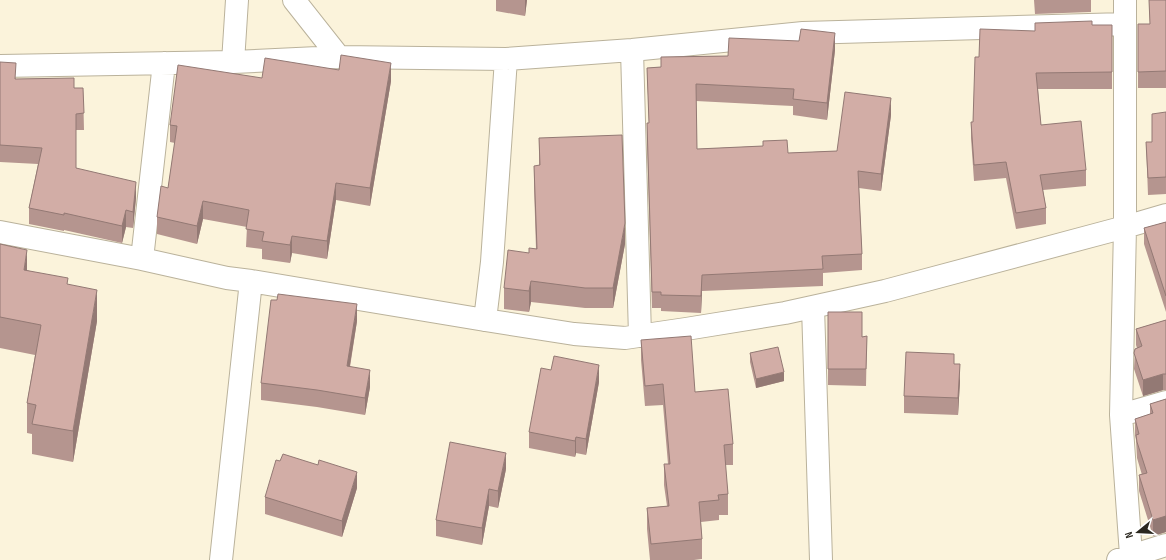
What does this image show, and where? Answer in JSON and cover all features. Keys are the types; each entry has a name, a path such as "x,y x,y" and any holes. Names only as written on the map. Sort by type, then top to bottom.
{"street":[{"path":"233,62 237,0"},
{"path":"294,0 339,57"},
{"path":"1125,0 1125,227 1121,415 1125,558 1166,545"},
{"path":"0,66 233,62 339,57 506,59 632,50 804,33 1125,24"},
{"path":"632,50 640,336"},
{"path":"485,320 492,262 506,59"},
{"path":"142,259 164,63"},
{"path":"0,232 142,259 227,278 574,334 625,338 686,330 785,313 885,291 1166,215"},
{"path":"221,560 251,281"},
{"path":"813,307 821,560"},
{"path":"1121,415 1166,402"}],"building":[{"path":"1149,0 1166,0 1166,71 1138,72 1138,24 1150,24"},
{"path":"1092,21 1092,25 1112,25 1112,72 1036,73 1041,125 1081,121 1086,170 1040,175 1046,208 1016,213 1006,162 974,165 971,122 973,122 975,57 979,57 980,29 1035,31 1035,23"},
{"path":"801,29 835,33 827,103 793,99 794,89 696,84 697,149 763,146 763,141 787,140 788,153 837,151 845,92 891,98 881,174 858,171 862,254 822,256 823,269 702,275 701,296 661,295 661,292 652,292 647,123 649,123 647,68 661,67 661,57 728,56 729,38 799,41"},
{"path":"341,55 391,63 370,188 336,183 327,241 292,236 290,245 262,241 264,232 246,229 249,210 203,201 197,226 157,217 161,186 168,188 177,126 170,125 178,65 262,78 265,58 339,70"},
{"path":"0,62 16,63 15,79 74,78 74,88 83,88 84,113 76,114 76,168 136,182 133,212 126,210 122,226 64,213 64,215 29,208 42,148 0,145"},
{"path":"1166,112 1166,177 1148,178 1146,142 1152,142 1152,114"},
{"path":"622,135 625,223 613,288 585,288 531,281 529,291 504,288 508,250 529,253 529,248 537,249 534,166 540,165 539,138"},
{"path":"1166,222 1166,296 1144,228"},
{"path":"0,244 27,250 24,270 68,278 67,284 97,290 73,431 32,424 36,405 27,403 41,325 0,317"},
{"path":"278,294 357,304 347,366 370,370 365,398 261,383 271,300 277,300"},
{"path":"828,312 862,312 862,337 867,336 866,369 828,369"},
{"path":"1166,320 1166,374 1143,380 1134,353 1135,349 1142,346 1136,329"},
{"path":"691,336 695,392 728,389 733,444 724,445 728,494 718,495 719,500 699,502 702,539 651,544 647,508 669,506 664,464 670,464 663,384 645,386 641,340"},
{"path":"778,347 784,372 756,379 750,353"},
{"path":"906,352 954,354 954,364 960,364 958,398 904,396"},
{"path":"554,356 599,365 586,439 576,437 575,441 529,432 541,368 551,370"},
{"path":"1166,399 1166,516 1153,520 1139,475 1147,473 1137,442 1136,435 1139,434 1135,419 1153,413 1150,404"},
{"path":"450,442 506,453 498,491 489,489 482,528 436,520"},
{"path":"283,454 318,465 319,460 357,472 342,521 265,497 276,460 280,461"}]}
